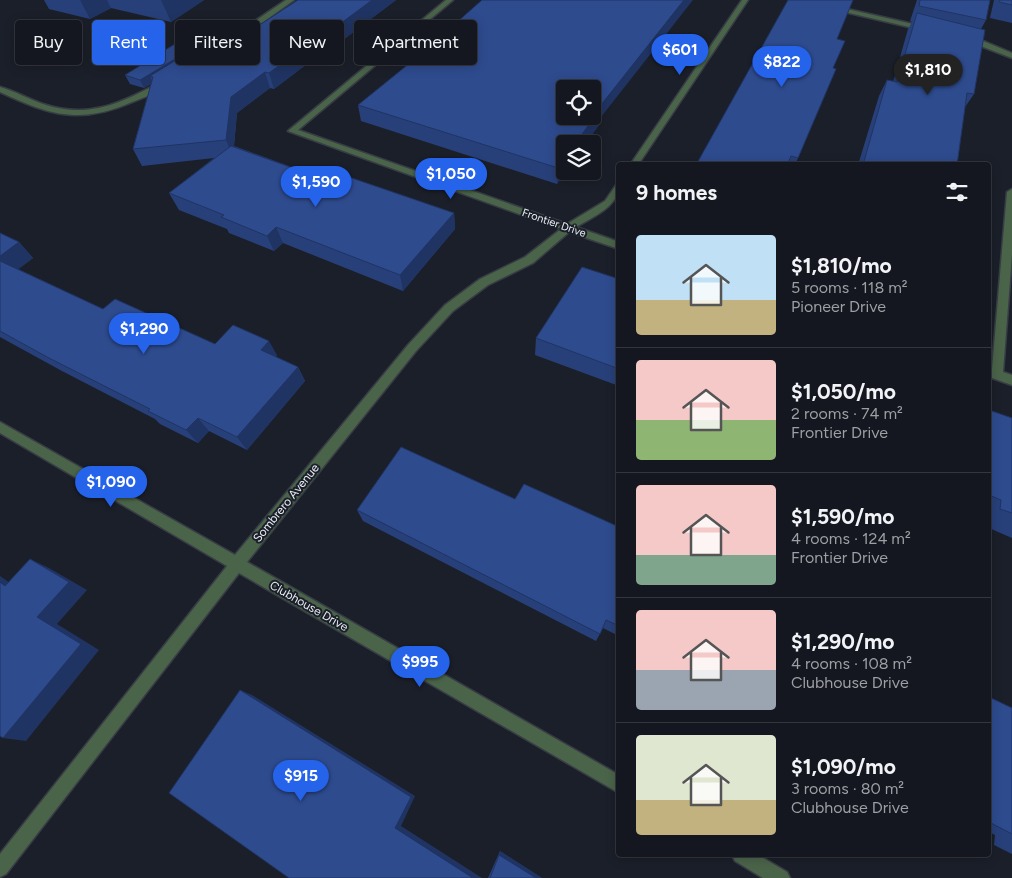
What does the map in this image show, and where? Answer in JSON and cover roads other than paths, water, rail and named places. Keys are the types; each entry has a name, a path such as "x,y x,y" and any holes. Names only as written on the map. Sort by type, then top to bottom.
{"street":[{"path":"260,21 291,0"},
{"name":"Frontier Drive","path":"450,0 292,131 616,245"},
{"path":"636,162 745,0"},
{"path":"825,6 932,30"},
{"path":"960,37 992,46 1012,56"},
{"path":"0,89 59,111 84,114 125,101 170,81"},
{"name":"Sombrero Avenue","path":"0,868 237,564 412,348 449,308 484,282 529,260 568,228 608,203 616,192"},
{"path":"1012,192 993,374 1012,380"},
{"name":"Clubhouse Drive","path":"0,427 616,783"},
{"path":"744,857 781,878"}]}
